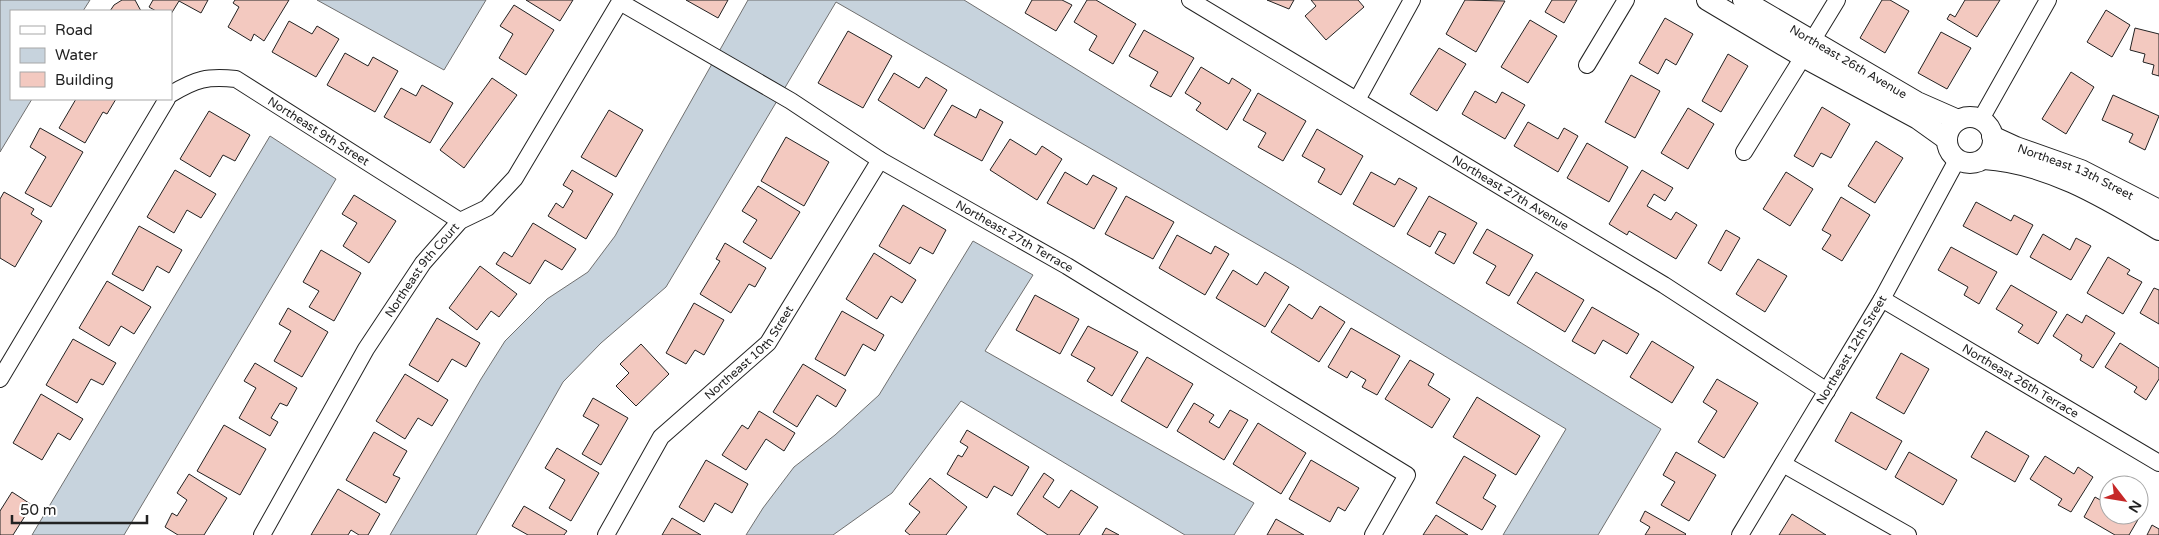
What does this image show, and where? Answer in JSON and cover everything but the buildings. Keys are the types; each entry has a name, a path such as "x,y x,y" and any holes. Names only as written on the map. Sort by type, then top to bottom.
{"street":[{"name":"Northeast 27th Avenue","path":"1190,0 1664,285 1827,391"},
{"path":"1357,100 1412,0"},
{"path":"1587,65 1626,0"},
{"name":"Northeast 26th Avenue","path":"1707,0 1958,120"},
{"name":"Northeast 26th Avenue","path":"1743,0 1808,49 1946,139"},
{"path":"1808,49 1836,0"},
{"path":"1987,128 2048,0"},
{"name":"Northeast 27th Terrace","path":"621,1 791,102 880,160 1067,266 1407,475 1373,535"},
{"name":"Northeast 9th Court","path":"262,535 366,349 423,264 460,220 486,208 515,178 621,1"},
{"name":"Northeast 26th Avenue","path":"1744,152 1808,49"},
{"name":"Northeast 9th Street","path":"172,93 192,82 215,77 236,79 460,220"},
{"path":"0,379 166,100"},
{"path":"1973,117 1987,128 1992,149 1984,158 1973,164 1957,160 1947,147 1946,139 1952,125 1958,120 1973,117"},
{"name":"Northeast 13th Street","path":"1987,128 2016,147 2081,170 2159,210"},
{"path":"1984,158 2029,166 2065,180 2159,230"},
{"name":"Northeast 10th Street","path":"606,535 662,437 768,343 880,160"},
{"name":"Northeast 12th Street","path":"1740,535 1882,299 1957,160"},
{"name":"Northeast 26th Terrace","path":"1882,299 2159,463"},
{"path":"1783,464 1908,535"}],"water":[{"path":"0,0 90,0 84,10 10,10 10,100 31,100 0,152"},
{"path":"317,0 486,0 444,70"},
{"path":"748,0 964,0 1661,429 1598,535 1503,535 1566,429 1295,266 836,2 666,287 601,343 563,382 476,535 390,535 505,341 547,299 588,272 615,236"},
{"path":"270,136 336,179 124,535 32,535"},
{"path":"973,241 1033,275 985,351 1254,503 1234,535 1185,535 961,401 892,493 833,535 746,535 763,508 794,467 835,435 879,395"}]}
